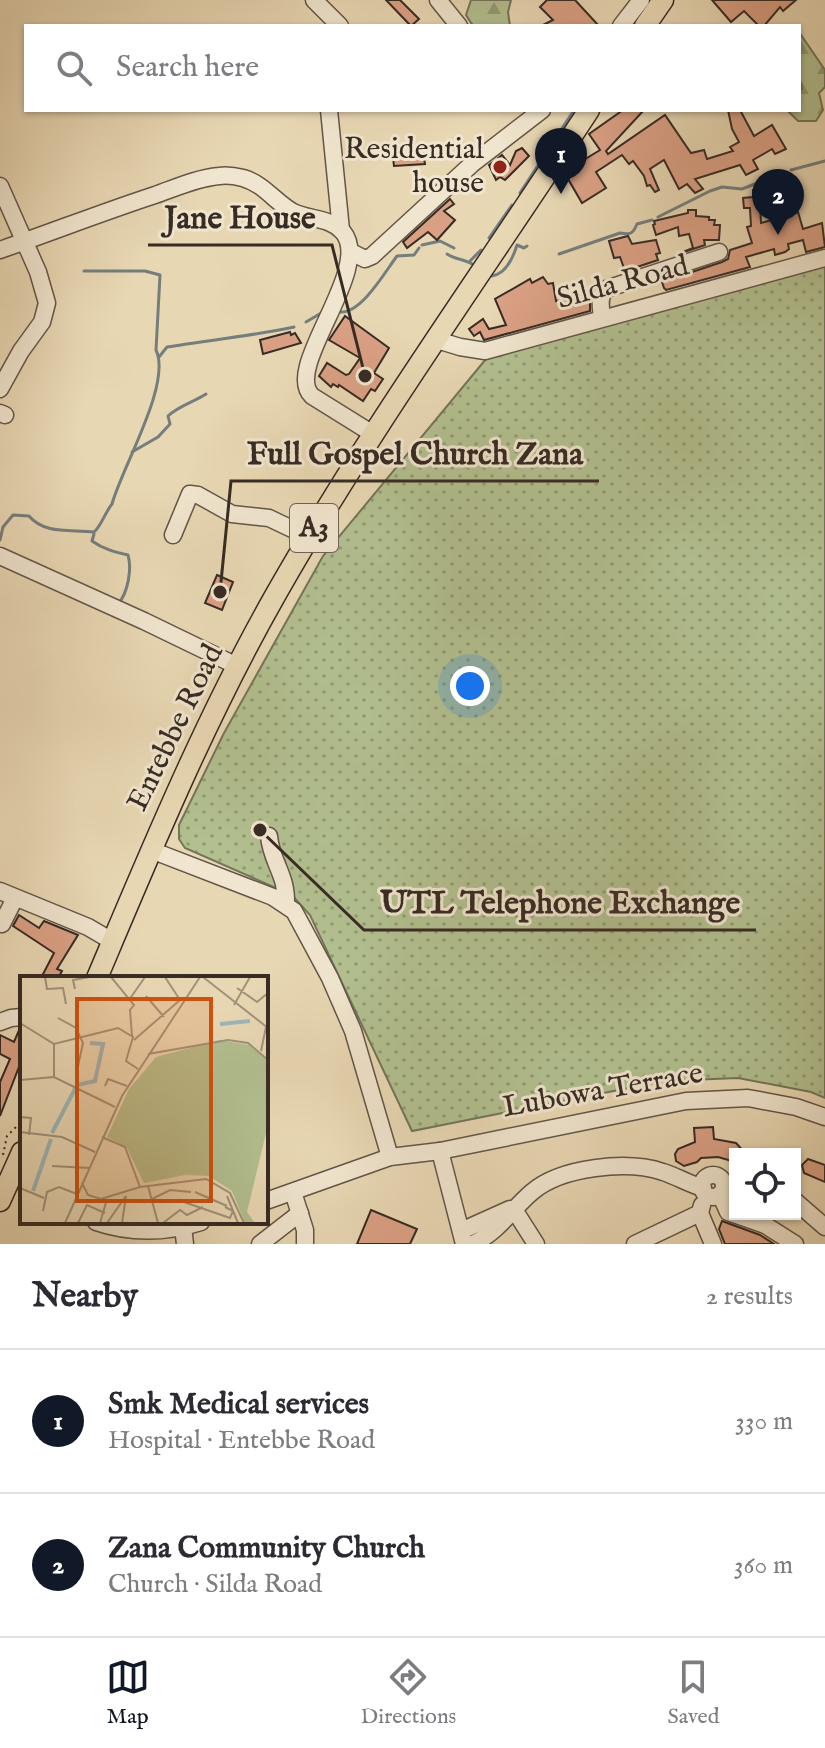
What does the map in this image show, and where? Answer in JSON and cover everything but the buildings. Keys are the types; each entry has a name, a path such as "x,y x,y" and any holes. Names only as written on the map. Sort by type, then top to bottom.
{"main road":[{"path":"637,8 663,0"},
{"name":"Entebbe Road","path":"98,976 196,748 237,666 309,537 492,251 588,112"},
{"path":"0,1201 20,1156"}],"street":[{"path":"438,0 457,24"},
{"path":"320,2 338,24"},
{"path":"623,24 637,8"},
{"path":"329,112 341,230 351,252 365,259 372,256 472,164 537,112"},
{"path":"0,250 93,215 218,176 253,182 293,212 321,219 341,230"},
{"path":"0,186 38,272 47,310 0,389"},
{"path":"351,252 304,381 312,396 373,434"},
{"path":"602,318 601,300 606,289 719,252"},
{"name":"Silda Road","path":"437,340 485,351 825,258"},
{"path":"652,283 654,304"},
{"path":"173,535 190,494 198,495 232,514 269,518 309,537"},
{"path":"0,556 237,666"},
{"path":"269,836 270,852 278,861 286,886 286,904"},
{"path":"151,850 286,904 303,925 353,1031 390,1157"},
{"path":"2,924 8,894 88,927 112,941"},
{"path":"0,1022 20,1017"},
{"name":"Lubowa Terrace","path":"268,1200 390,1157 440,1151 707,1099 748,1098 796,1107 825,1117"},
{"path":"440,1151 462,1238 518,1211"},
{"path":"473,1244 490,1235 518,1211 533,1191 553,1179 603,1168 639,1167 716,1186 728,1212 774,1231 795,1244"},
{"path":"641,1243 700,1213 716,1186"},
{"path":"293,1192 305,1230 305,1244"},
{"path":"801,1206 825,1227"},
{"path":"518,1211 528,1244"},
{"path":"518,1211 536,1244"},
{"path":"260,1244 300,1213"},
{"path":"700,1213 713,1244"},
{"path":"774,1231 778,1220"},
{"path":"104,1224 126,1230 184,1236"}],"path":[{"path":"0,1164 7,1136 20,1123"}],"green space":[{"path":"471,0 511,0 510,24 472,24 466,15"},
{"path":"801,35 825,70 825,87 819,93 823,110 816,121 798,121 789,112 801,112"},
{"path":"825,263 825,1098 811,1092 738,1078 664,1081 412,1131 310,915 292,895 185,848 179,839 179,825 224,733 323,556 486,359"}],"waterway":[{"path":"633,24 651,0"},
{"path":"520,193 573,112"},
{"path":"791,170 825,161"},
{"path":"658,217 710,191 722,187 742,189 783,173"},
{"path":"489,238 512,205"},
{"path":"559,254 620,233 631,233 637,224 652,220"},
{"path":"422,245 440,241 454,248"},
{"path":"492,276 505,269 517,245 527,246"},
{"path":"340,312 348,311 364,299 397,256 414,255 419,248"},
{"path":"470,261 481,250"},
{"path":"447,254 474,265"},
{"path":"0,540 3,527 13,515 29,516 51,529 94,532 112,504 152,404 159,365 156,350 160,275 145,271 84,271"},
{"path":"306,322 323,312"},
{"path":"159,357 167,347 294,327"},
{"path":"132,452 158,437 170,424 168,416 206,394"},
{"path":"94,534 92,541 96,544 128,555 128,581 118,604"}],"place":[{"name":"Residential house","path":"500,167"},
{"name":"Smk Medical services","path":"561,194"},
{"name":"Zana Community Church","path":"778,235"},
{"name":"Jane House","path":"365,376"},
{"name":"Full Gospel Church Zana","path":"220,592"},
{"name":"UTL Telephone Exchange","path":"260,830"}]}
